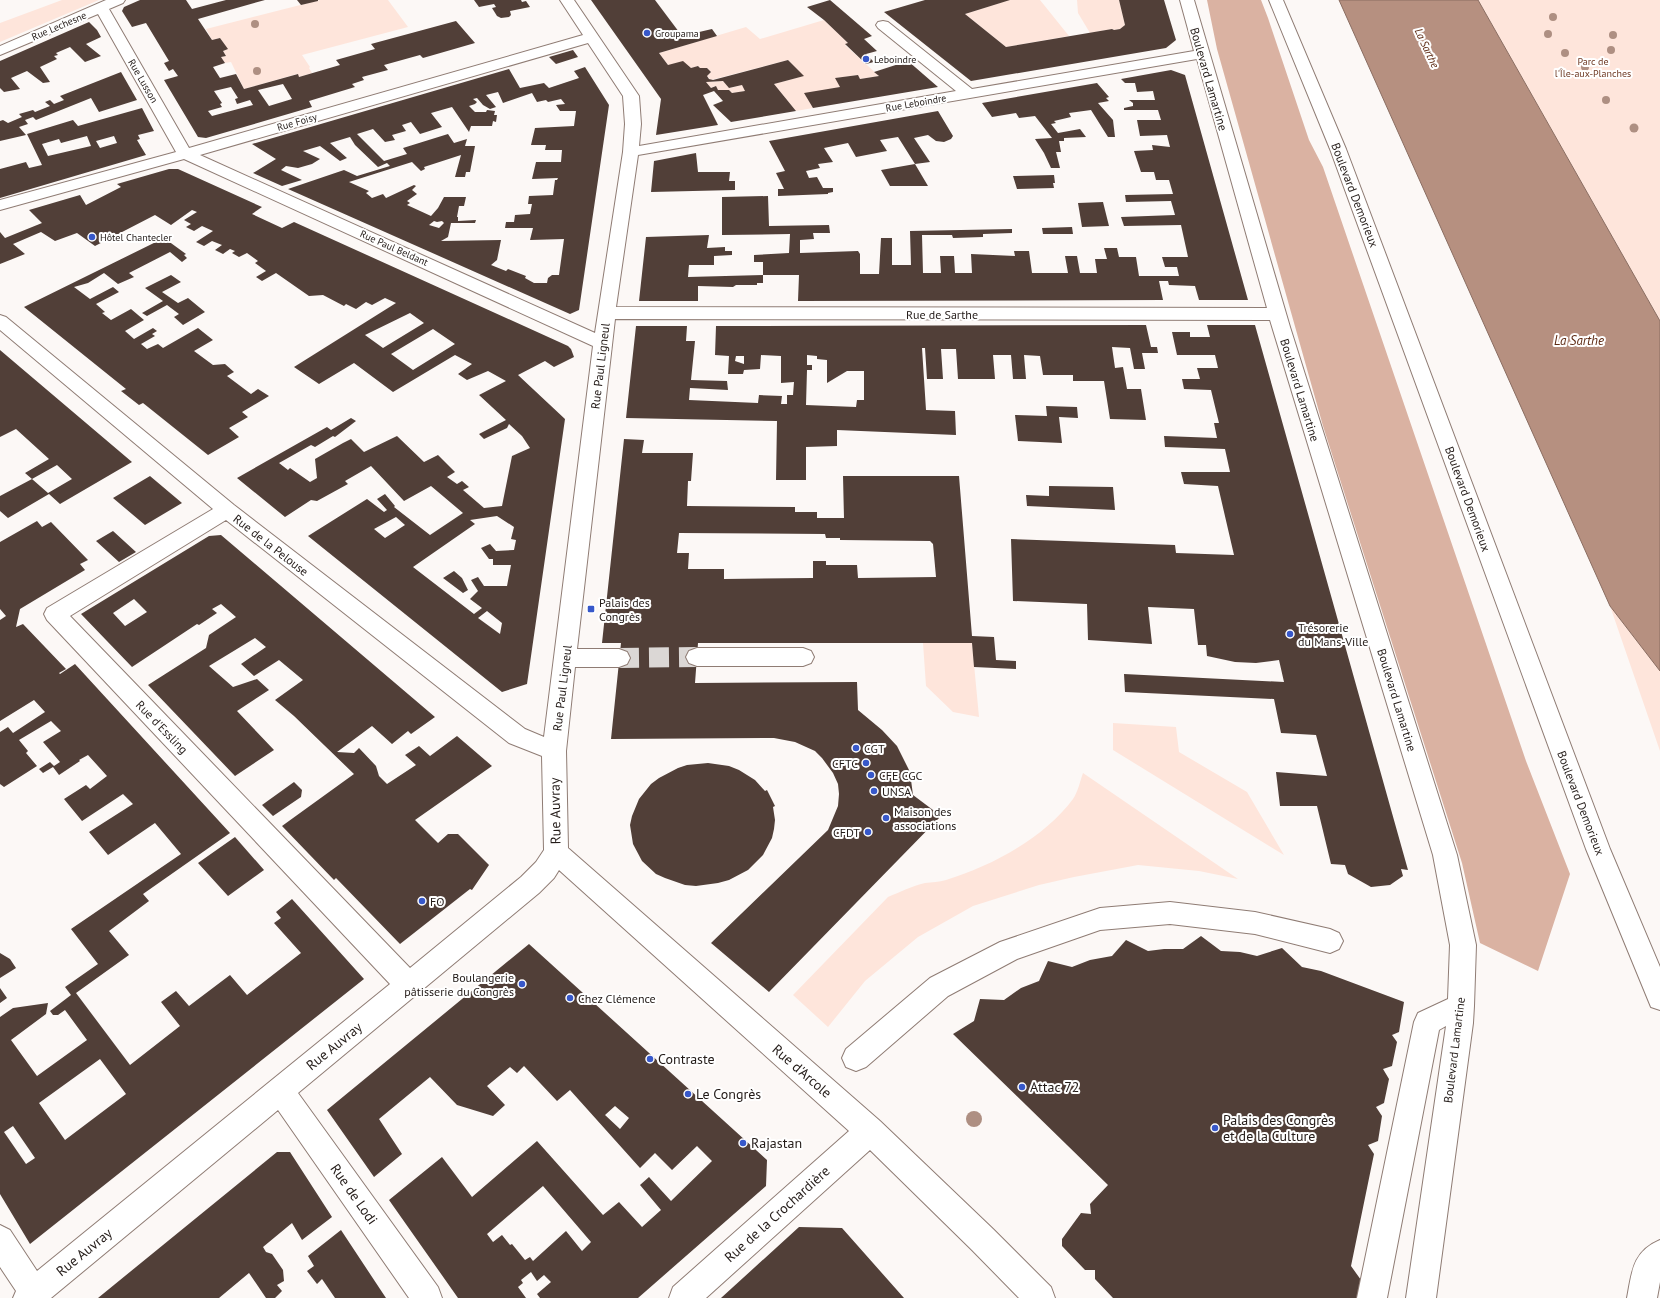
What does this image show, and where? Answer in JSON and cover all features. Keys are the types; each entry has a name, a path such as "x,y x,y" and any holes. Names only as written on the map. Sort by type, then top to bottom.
{"street":[{"name":"Rue Lechesne","path":"0,51 118,0"},
{"name":"Rue Paul Ligneul","path":"554,751 602,343 631,152 633,124 631,96 567,0"},
{"name":"Boulevard Lamartine","path":"1187,0 1277,314 1445,855 1463,945 1461,1006 1421,1298"},
{"name":"Boulevard Demorieux","path":"1276,0 1338,149 1598,849 1660,998"},
{"name":"Rue Lusson","path":"101,8 185,154"},
{"path":"882,25 968,94"},
{"name":"Rue Foisy","path":"0,205 185,154 593,37"},
{"name":"Rue Leboindre","path":"631,152 1202,54"},
{"name":"Rue Paul Beldant","path":"185,154 602,343"},
{"name":"Rue de Sarthe","path":"607,313 1277,314"},
{"name":"Rue de la Pelouse","path":"0,321 227,510 517,736 554,751"},
{"name":"Rue d'Essling","path":"227,510 55,614 409,985"},
{"path":"697,657 803,656"},
{"path":"565,658 619,658"},
{"name":"Rue Auvray","path":"31,1296 530,885 545,870 556,852 554,751"},
{"name":"Rue d'Arcole","path":"556,852 870,1131 995,1250 1040,1298"},
{"path":"856,1058 939,987 1009,950 1100,919 1170,913 1255,923 1330,940"},
{"path":"1372,1298 1427,1022 1461,1006"},
{"name":"Rue de Lodi","path":"280,1091 427,1298"},
{"name":"Rue de la Crochardière","path":"684,1298 870,1131"},
{"path":"0,1240 31,1296"},
{"path":"1642,1298 1648,1267 1660,1254"}],"green space":[{"path":"62,0 99,0 0,42 0,23"},
{"path":"320,0 388,0 408,27 302,55 312,73 299,77 297,74 244,89 231,62 225,63 221,57 226,56 223,51 227,49 220,38 212,40 206,29"},
{"path":"1009,0 1040,0 1069,36 1006,47 965,14"},
{"path":"1077,0 1119,0 1125,25 1120,29 1090,33 1078,13"},
{"name":"Parc de l'Île-aux-Planches","path":"1478,0 1660,0 1660,321"},
{"path":"824,20 848,43 845,45 879,76 860,79 858,75 836,78 840,87 805,94 813,108 796,111 774,84 803,76 788,60 711,80 707,76 711,72 707,68 700,68 698,66 691,68 668,65 659,53 746,27 760,39"},
{"path":"723,81 730,88 742,85 745,91 732,93 729,90 718,90 715,86 711,88 706,82"},
{"path":"1610,606 1660,671 1660,751"},
{"path":"923,643 972,643 979,717 953,712 926,686"},
{"path":"1113,723 1176,727 1179,752 1247,792 1284,855 1113,750"},
{"path":"1083,773 1238,879 1199,871 1138,865 1039,885 973,906 918,937 865,981 828,1027 793,995 888,897 915,886 946,880 981,867 999,859 1032,838 1061,813 1073,799 1078,790"}],"shaded area":[{"path":"1207,0 1261,0 1309,140 1323,167 1526,761 1570,874 1538,971 1480,943 1462,863 1323,426 1217,49"}],"water":[{"name":"La Sarthe","path":"1339,0 1478,0 1660,321 1660,671 1610,606"}],"building":[{"path":"140,0 186,0 192,9 226,0 265,0 198,19 212,40 220,38 228,49 223,51 226,56 221,57 225,63 213,67 220,78 236,74 244,89 298,74 299,77 340,65 336,60 375,49 371,44 456,21 475,43 423,58 420,55 384,65 388,70 362,77 364,80 352,84 355,87 309,101 312,107 206,138 198,137 164,80 178,76 173,69 169,71 164,63 169,61 146,23 132,27 122,11 124,7","holes":["283,84 292,99 269,106 258,90","231,87 238,98 235,99 237,104 250,100 253,105 212,116 208,111 222,107 220,104 222,103 214,91"]},
{"path":"297,0 318,0 318,1 301,5"},
{"path":"474,0 521,0 522,2 526,1 530,7 510,11 511,15 509,17 501,18 497,16 492,8 496,7 494,4 479,7"},
{"path":"591,0 655,0 682,36 712,29 717,36 659,53 668,65 683,61 691,68 698,66 700,68 707,68 711,72 707,76 709,79 713,80 788,60 804,76 774,84 796,111 731,122 713,105 723,101 714,91 703,95 718,125 656,135 661,99","holes":["723,81 729,88 742,85 745,91 732,93 729,90 718,90 716,86 711,88 706,82"]},
{"path":"830,0 872,36 864,39 877,51 866,54 874,62 866,64 845,44 848,43 824,20 807,7"},
{"path":"925,0 1010,0 965,14 1006,47 1112,29 1120,29 1125,25 1119,0 1164,0 1176,40 1166,48 971,81 884,12"},
{"path":"89,22 97,30 101,37 86,44 101,56 85,62 70,47 56,53 58,55 54,56 57,59 40,67 50,82 43,83 27,71 11,78 20,89 4,92 0,88 0,61"},
{"path":"573,50 578,57 556,64 549,57"},
{"path":"908,61 938,87 813,108 804,93 840,87 835,78 858,75 860,79 879,76 874,72"},
{"path":"585,67 609,105 579,310 570,314 288,189 344,170 357,176 390,166 387,163 378,167 355,145 350,137 330,143 347,158 340,161 320,146 303,151 320,159 312,164 298,168 286,166 281,170 302,180 282,186 253,173 276,159 252,144 509,69 520,88 544,83 549,88 579,78 574,71","holes":["498,92 503,103 532,93 537,102 546,100 548,102 561,99 565,104 556,105 560,111 576,111 574,126 535,128 531,145 546,145 545,150 562,150 561,162 536,162 532,179 558,178 555,180 553,195 529,196 528,204 532,204 530,214 515,215 514,222 506,222 505,228 533,228 530,240 564,239 559,275 552,275 548,278 547,283 534,283 525,278 526,276 508,269 506,271 491,265 497,260 501,240 441,241 448,237 451,223 475,223 476,220 458,221 457,217 459,206 464,206 466,197 444,197 438,208 431,216 407,205 410,203 407,201 417,194 412,190 416,186 414,185 386,198 383,194 372,198 366,193 369,191 349,182 412,162 421,171 425,169 424,167 461,155 455,177 465,177 466,172 470,172 475,146 465,146 467,139 454,143 448,134 403,148 407,154 384,161 357,134 373,129 385,142 395,140 392,135 406,131 402,125 411,122 420,134 442,127 431,113 452,107 469,132 471,126 492,126 493,121 496,122 497,115 494,115 495,111 487,110 486,112 475,112 469,106 475,104 477,102 473,99 477,98 483,105 490,109 496,107 486,95","434,221 442,221 444,223 439,228 429,225"]},
{"path":"1171,70 1185,75 1248,300 1199,300 1195,286 1169,285 1168,281 1159,281 1163,300 798,301 799,275 763,275 763,262 754,262 754,255 789,253 790,234 722,235 722,197 768,196 769,226 829,225 830,233 813,233 814,239 800,240 800,253 858,251 860,254 860,274 879,274 881,238 892,238 892,265 911,265 910,231 1012,229 1012,233 983,234 983,237 953,238 952,235 922,235 923,273 941,273 940,256 954,256 955,273 972,273 971,254 1015,256 1014,251 1029,251 1032,273 1068,273 1065,256 1077,256 1080,273 1097,273 1095,259 1107,259 1104,248 1117,248 1119,257 1136,257 1139,276 1179,276 1177,267 1165,267 1162,257 1188,257 1181,225 1124,226 1121,217 1175,215 1171,201 1126,202 1125,195 1173,194 1169,180 1156,180 1154,172 1141,172 1134,151 1153,150 1152,145 1170,147 1167,135 1140,136 1137,120 1161,120 1158,110 1124,110 1124,108 1133,106 1133,103 1129,100 1155,100 1153,91 1137,92 1135,83 1125,83 1121,79"},
{"path":"121,72 137,100 99,112 91,98 36,120 33,117 25,120 28,124 19,127 26,135 0,141 0,121 3,120 8,123 22,117 19,114 33,110 35,112 50,106 45,102 50,100 54,104 64,100 60,96"},
{"path":"1097,83 1109,97 1106,98 1109,101 1098,103 1113,120 1115,137 1108,137 1091,110 1069,113 1071,117 1054,121 1056,123 1051,124 1058,133 1080,129 1086,137 1064,138 1064,141 1059,141 1061,152 1056,152 1060,168 1051,168 1035,139 1052,138 1035,116 1019,118 1016,113 992,117 982,103"},
{"path":"142,108 154,131 138,135 140,139 137,140 146,155 0,198 0,169 26,162 29,168 42,165 27,134 73,120 78,126","holes":["87,136 91,146 48,156 42,144 59,139 61,143","114,136 117,143 100,148 96,141"]},
{"path":"938,111 953,136 951,139 944,142 936,141 928,135 914,138 930,162 915,164 898,137 880,140 887,151 856,157 848,143 824,148 833,162 818,164 820,168 806,171 809,178 817,177 823,188 833,188 833,192 828,194 778,196 778,189 784,189 776,173 785,171 769,141"},
{"path":"696,153 698,172 730,172 729,181 735,181 735,190 651,192 654,161"},
{"path":"915,164 928,186 890,186 881,170"},
{"path":"169,169 178,169 262,207 252,214 282,228 294,222 568,346 571,349 574,357 554,367 545,361 518,375 565,419 527,684 502,692 308,536 367,499 384,512 387,510 377,499 385,494 395,506 394,507 430,535 463,513 431,486 404,501 371,466 345,481 348,484 317,501 311,500 285,517 237,478 327,427 331,430 351,418 356,421 335,437 333,436 315,447 311,445 279,463 288,470 290,468 310,482 317,478 315,459 343,443 351,439 364,452 397,436 424,462 438,455 455,472 447,477 457,484 462,481 469,487 463,490 484,508 502,506 512,456 530,448 522,436 509,424 507,428 484,439 479,434 506,420 479,395 506,381 488,371 467,380 458,374 472,364 455,355 393,392 354,363 319,384 294,367 396,303 385,298 372,305 366,302 356,309 346,304 344,306 323,295 309,296 276,273 262,281 256,277 266,271 255,263 258,261 247,253 239,257 232,253 235,251 230,249 223,254 215,250 222,245 212,241 204,246 196,242 213,231 202,226 194,231 186,227 191,224 184,220 197,212 192,210 171,225 155,215 95,246 77,233 55,241 41,232 13,244 25,254 0,264 0,232 5,238 42,223 29,210 80,195 86,205 121,187 117,184","holes":["410,313 424,323 383,348 365,335","433,329 455,344 413,370 391,354","497,516 514,527 511,539 516,540 514,550 496,551 490,544 481,548 489,559 493,559 493,565 511,565 507,586 484,586 478,577 471,580 478,591 470,599 482,608 474,614 413,567 475,524 470,520","396,517 405,525 385,538 374,529","487,611 502,623 500,634 478,618"]},
{"path":"1054,175 1054,188 1017,189 1013,176"},
{"path":"1103,202 1109,226 1082,227 1078,203"},
{"path":"1072,227 1073,234 1043,234 1042,228"},
{"path":"709,235 707,248 725,247 725,251 732,251 732,255 714,256 714,265 689,265 688,277 763,275 763,283 757,283 757,285 736,285 733,287 698,286 698,301 639,301 646,237"},
{"path":"164,238 186,254 184,255 187,258 182,262 170,252 129,273 134,277 118,284 104,273 88,283 74,287 90,299 113,287 119,292 96,304 105,312 102,313 111,320 131,309 144,320 125,331 134,339 153,328 157,331 152,334 155,336 141,344 147,349 158,344 163,348 198,328 213,340 194,351 213,365 225,364 234,372 227,376 251,394 258,389 269,396 242,412 248,417 229,428 239,437 208,455 143,403 139,405 121,391 126,389 24,307"},
{"path":"171,275 181,282 162,292 178,303 188,298 205,312 183,325 174,317 179,314 167,305 147,316 142,313 163,301 145,288"},
{"path":"1146,325 1151,347 1157,347 1158,353 1142,353 1145,369 1134,369 1130,348 1112,347 1115,368 1123,367 1127,389 1141,389 1146,420 1110,419 1104,381 1073,381 1073,375 1043,375 1040,356 1024,355 1026,379 1013,379 1011,355 993,355 995,379 958,379 956,349 941,349 943,379 927,379 925,348 922,348 926,410 955,411 956,435 837,430 837,446 806,447 806,480 776,480 777,421 626,418 636,326 687,326 686,341 695,341 691,380 727,381 728,390 690,388 689,400 758,403 759,395 782,396 781,404 787,404 787,395 793,395 794,382 781,383 781,356 761,355 760,369 744,370 743,374 728,374 729,356 715,355 716,326","holes":["807,355 817,356 817,359 827,360 827,383 847,371 864,371 864,400 857,400 856,407 806,405 807,370 812,370 812,365 807,365","736,356 744,356 744,364 735,361"]},
{"path":"1207,325 1255,325 1408,870 1401,869 1403,876 1390,885 1371,887 1348,874 1345,865 1331,864 1317,806 1280,806 1276,772 1327,776 1316,735 1281,733 1274,699 1125,692 1124,674 1284,682 1279,660 1256,663 1235,662 1207,656 1206,645 1198,645 1194,609 1148,607 1152,644 1088,640 1087,604 1013,601 1011,539 1175,545 1176,553 1234,555 1218,486 1184,484 1181,472 1230,472 1225,449 1165,447 1164,436 1217,438 1214,423 1219,423 1211,390 1184,389 1182,379 1200,379 1197,368 1218,368 1215,355 1177,355 1172,332 1190,332 1190,337 1210,337"},
{"path":"0,350 132,462 60,504 49,494 8,518 0,511 0,496 32,479 25,473 49,459 16,429 0,437","holes":["57,465 72,479 48,493 32,479"]},
{"path":"1046,406 1077,407 1078,418 1059,417 1062,443 1018,441 1015,415 1047,416"},
{"path":"624,439 644,440 642,453 693,453 691,481 688,481 687,506 795,507 795,512 817,512 817,518 844,518 843,476 959,476 972,636 994,637 996,660 1016,661 1016,669 974,667 972,643 698,643 695,683 857,682 858,710 882,730 897,746 909,770 913,795 941,816 769,992 711,943 828,830 838,806 838,784 833,773 815,751 795,742 774,738 611,739 621,643 602,643","holes":["679,533 825,534 826,538 840,538 840,540 930,541 933,544 936,577 858,578 857,565 826,565 826,561 813,561 813,578 724,579 724,569 688,569 689,553 677,553"]},
{"path":"150,476 182,503 145,525 113,498"},
{"path":"1049,486 1113,487 1115,510 1027,506 1026,495 1049,496"},
{"path":"37,521 42,527 51,522 88,560 80,564 85,570 20,609 16,627 23,624 66,669 59,673 60,674 75,664 230,833 143,894 149,901 109,931 129,955 76,993 130,1065 180,1026 161,1002 176,991 189,1006 230,975 247,995 301,953 274,923 281,918 276,912 292,899 364,979 30,1244 0,1194 0,1017 13,1008 48,1003 46,1014 11,1040 37,1076 87,1040 65,1010 58,1015 53,1015 50,1011 71,995 65,987 98,964 71,929 181,854 155,823 108,855 89,832 133,804 123,794 82,821 64,799 86,785 90,789 107,776 88,755 59,775 53,767 43,773 39,769 50,762 54,766 60,762 43,742 61,731 51,721 19,740 28,751 26,753 37,766 4,787 0,784 0,732 8,727 13,733 45,712 34,700 0,721 0,620 6,616 0,609 0,542","holes":["100,1059 126,1094 65,1140 39,1103","13,1126 35,1158 26,1164 4,1132"]},
{"path":"113,531 136,552 119,562 96,541"},
{"path":"221,535 435,717 411,734 408,731 392,744 372,726 337,752 354,753 359,748 376,766 379,776 387,784 416,765 405,755 419,746 430,756 457,736 492,766 415,820 438,843 448,834 458,834 489,865 472,890 470,889 400,944 336,878 334,880 282,826 354,774 294,716 275,700 303,680 279,660 254,676 241,664 266,647 255,638 209,666 233,687 257,679 269,690 237,711 274,750 235,776 148,685 206,648 209,635 236,617 221,604 212,609 217,613 199,625 197,624 132,667 81,614 209,536","holes":["134,599 147,612 125,626 113,613"]},
{"path":"454,571 462,578 468,590 463,593 443,578"},
{"path":"708,763 729,766 739,770 755,780 765,791 767,790 775,806 773,807 775,820 774,829 772,838 763,855 748,870 729,880 718,883 696,886 685,885 656,874 642,861 633,844 630,825 639,799 651,784 678,768 687,765"},
{"path":"294,782 302,790 301,797 273,816 262,805"},
{"path":"235,837 264,870 228,896 198,863"},
{"name":"Palais des Congrès et de la Culture","path":"1201,936 1221,951 1240,952 1257,956 1282,948 1302,967 1321,971 1404,1002 1399,1032 1392,1035 1397,1042 1392,1066 1383,1069 1389,1079 1384,1103 1376,1107 1382,1116 1378,1141 1368,1145 1374,1154 1351,1266 1361,1280 1358,1298 1113,1298 1095,1279 1095,1270 1085,1270 1062,1246 1062,1239 1081,1213 1091,1214 1090,1204 1108,1185 953,1034 974,1021 980,999 1004,1000 1021,988 1039,981 1048,961 1072,967 1090,960 1112,956 1126,940 1148,951 1183,949"},
{"path":"529,944 767,1160 766,1186 638,1298 540,1298 537,1294 551,1282 544,1275 537,1281 531,1272 521,1280 523,1283 518,1287 526,1298 458,1298 389,1200 442,1157 472,1197 537,1141 603,1215 619,1202 642,1227 661,1210 640,1185 649,1177 671,1201 712,1161 697,1146 672,1170 655,1153 640,1168 570,1090 557,1101 524,1066 517,1073 510,1067 487,1086 505,1105 493,1116 457,1105 430,1077 379,1119 402,1154 374,1177 327,1110","holes":["615,1106 629,1118 620,1129 605,1115","543,1186 591,1242 582,1251 566,1231 533,1261 530,1257 525,1260 512,1244 510,1245 502,1235 493,1242 487,1234"]},
{"path":"0,953 10,959 16,968 0,978"},
{"path":"0,988 7,998 0,1003"},
{"path":"277,1152 290,1152 332,1217 302,1240 292,1223 263,1247 266,1252 272,1254 283,1270 284,1281 277,1285 282,1291 275,1298 266,1298 249,1273 219,1298 98,1298"},
{"path":"799,1227 842,1228 904,1298 721,1298"},
{"path":"341,1230 386,1298 335,1298 322,1279 317,1284 307,1271 314,1266 308,1256"}],"tunnel":[{"path":"619,658 697,657"}],"place":[{"name":"Groupama","path":"647,33"},
{"name":"Leboindre","path":"866,59"},
{"name":"Hôtel Chantecler","path":"92,237"},
{"name":"Palais des Congrès","path":"591,609"},
{"name":"Trésorerie du Mans-Ville","path":"1290,634"},
{"name":"CGT","path":"856,748"},
{"name":"CFTC","path":"866,763"},
{"name":"CFE CGC","path":"871,775"},
{"name":"UNSA","path":"874,791"},
{"name":"Maison des associations","path":"886,818"},
{"name":"CFDT","path":"868,832"},
{"name":"FO","path":"422,901"},
{"name":"Boulangerie pâtisserie du Congrès","path":"522,984"},
{"name":"Chez Clémence","path":"570,998"},
{"name":"Contraste","path":"650,1059"},
{"name":"Attac 72","path":"1022,1087"},
{"name":"Le Congrès","path":"688,1094"},
{"name":"Palais des Congrès et de la Culture","path":"1215,1128"},
{"name":"Rajastan","path":"743,1143"}]}
